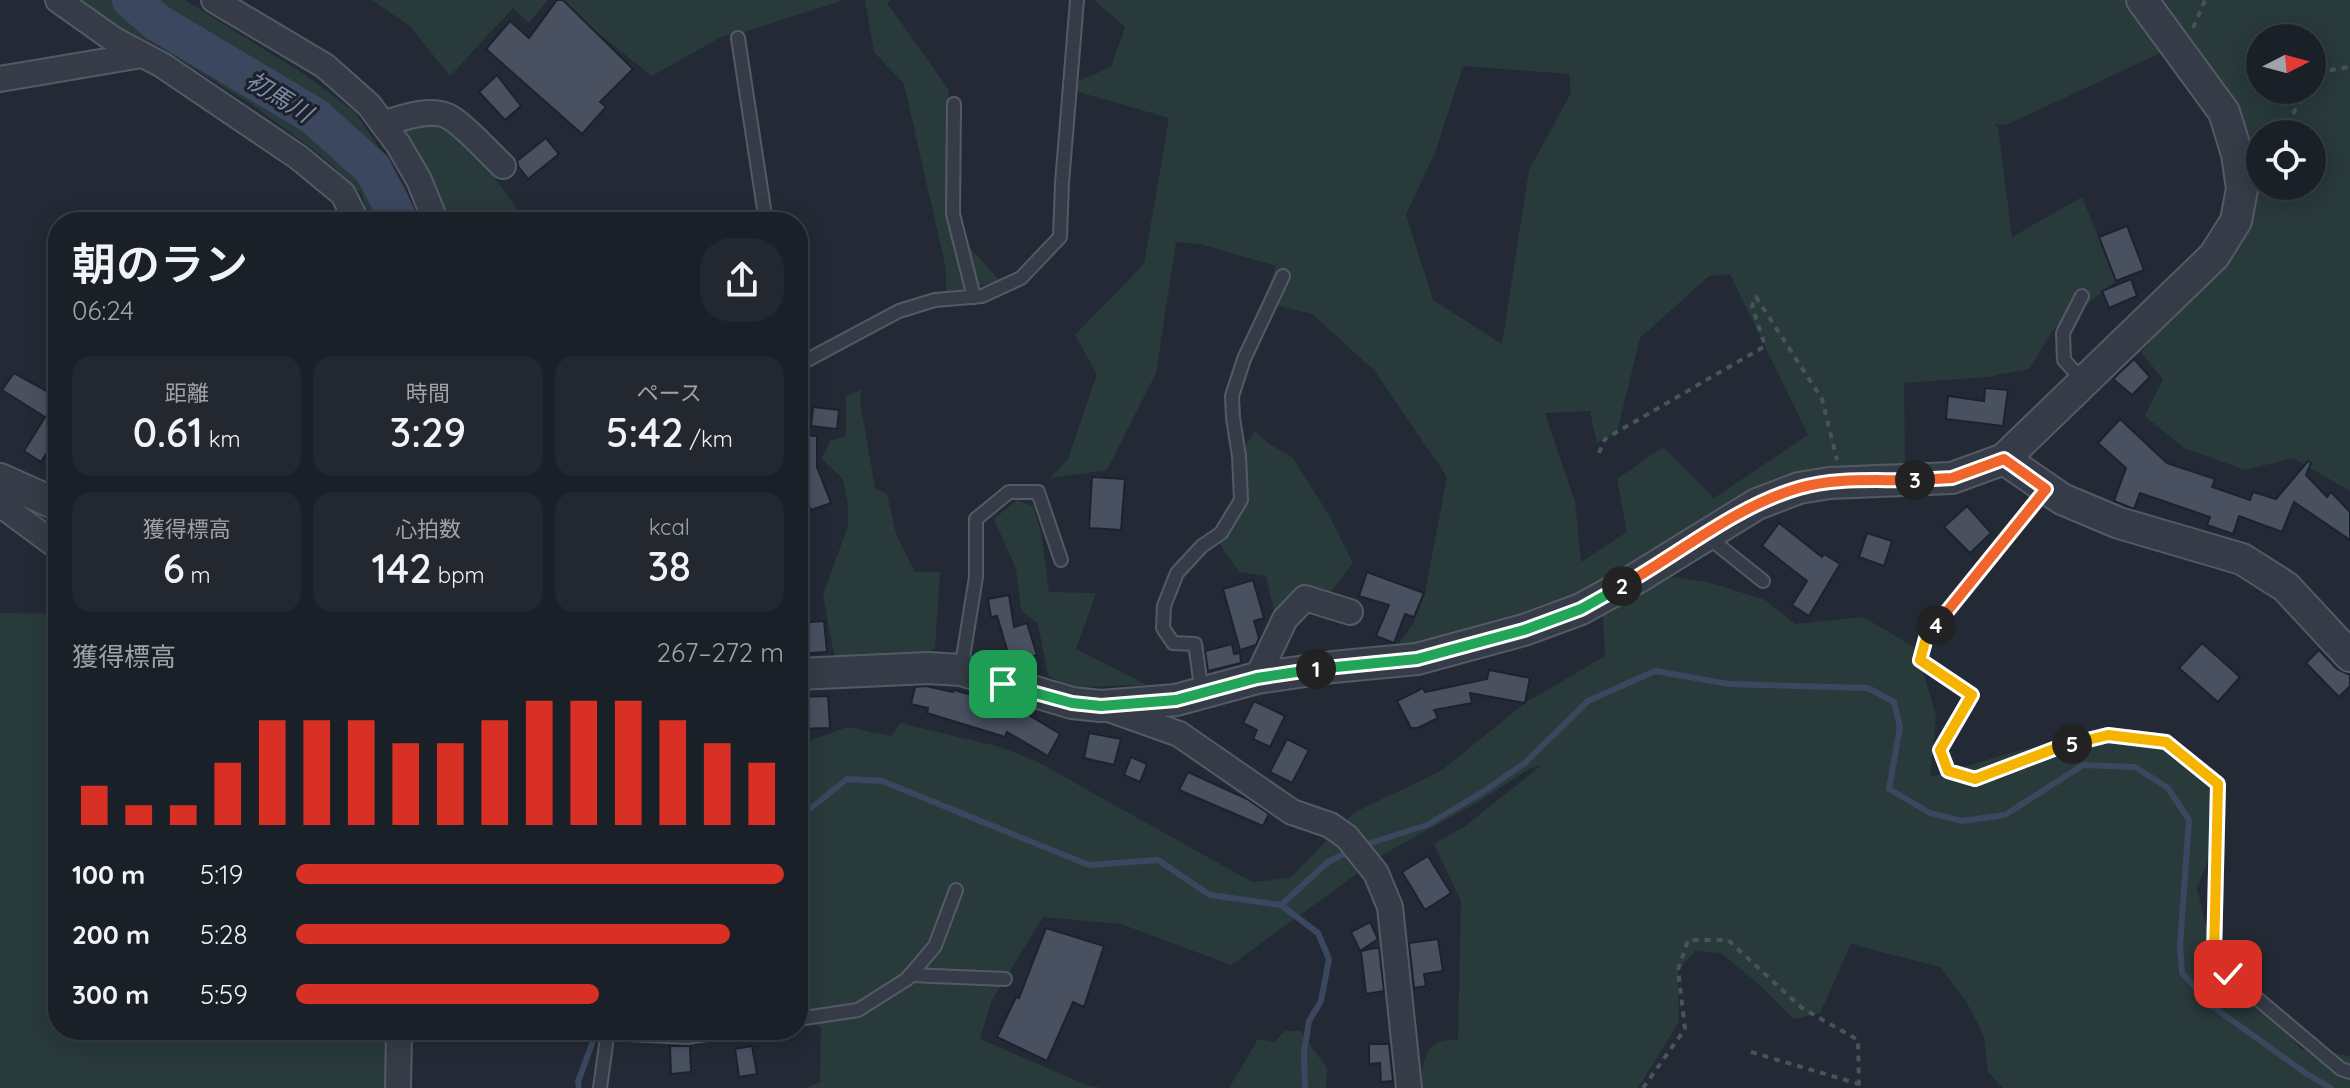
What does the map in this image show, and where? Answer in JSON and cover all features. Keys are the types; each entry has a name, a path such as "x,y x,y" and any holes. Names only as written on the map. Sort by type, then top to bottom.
{"street":[{"path":"58,0 113,39 162,65 298,157 343,194 352,212"},
{"path":"214,0 325,66 369,105 398,144 419,180 432,212"},
{"path":"808,674 929,668 961,670 1061,701 1101,706 1176,700 1257,678 1417,659 1524,630 1581,609 1757,504 1799,488 1843,482 1952,478 2004,459 2214,256 2236,221 2242,189 2237,154 2224,112 2142,0"},
{"path":"0,79 142,55"},
{"path":"383,124 408,115 450,116 503,166"},
{"path":"2004,459 2062,499 2119,523 2242,559 2286,587 2350,656"},
{"path":"0,479 48,501"},
{"path":"0,504 48,540"},
{"path":"1257,678 1285,619 1305,598 1350,612"},
{"path":"1101,706 1179,734 1292,812 1330,825 1347,837 1365,859 1376,873 1390,907 1409,1088"},
{"path":"398,1088 399,1040"}],"lane":[{"path":"808,360 899,311 935,300 982,296 1021,278 1060,237 1077,0"},
{"path":"738,38 764,212"},
{"path":"954,104 953,214 974,297"},
{"path":"1202,693 1195,644 1173,643 1163,628 1164,606 1177,573 1202,546 1221,533 1241,500 1232,396 1244,359 1283,276"},
{"path":"2082,296 2063,333 2064,360 2084,382"},
{"path":"2046,489 1926,638 1920,660 1972,695 1940,750 1948,771 1975,779 2059,747 2108,735 2166,742 2218,784 2214,956 2228,974 2341,1069 2350,1072"},
{"path":"961,670 976,577 976,519 1009,492 1038,492 1061,560"},
{"path":"1705,535 1763,581"},
{"path":"808,1018 858,1010 907,979 935,946 956,890"},
{"path":"910,975 1005,979"},
{"path":"600,1088 607,1040"}],"path":[{"path":"2326,71 2350,67"},
{"path":"1599,453 1605,439 1765,346 1752,306 1756,297 1822,399 1843,482"},
{"path":"1643,1088 1685,1029 1678,970 1688,940 1728,940 1802,1008 1858,1040 1859,1086 1751,1052"}],"shaded area":[{"path":"77,0 185,0 304,74 355,112 405,187 415,212 367,212 361,193 322,156 251,104 156,45 103,19"},
{"path":"372,0 548,0 529,23 513,8 450,76 410,26"},
{"path":"556,0 844,0 723,36 652,76"},
{"path":"865,0 891,0 887,3 949,90 948,171 955,231 1000,281 946,293 946,269 904,84 874,52"},
{"path":"1094,0 2350,0 2350,491 2293,458 2245,470 2184,448 2145,416 2163,379 2141,352 2245,239 2249,200 2326,200 2326,120 2246,120 2246,134 2184,42 2006,125 1994,124 1998,127 2012,237 2082,197 2116,281 2053,330 2029,369 1988,377 1904,383 1905,463 1859,468 1631,568 1561,604 1391,655 1413,624 1425,593 1447,477 1374,370 1312,314 1263,302 1276,266 1200,244 1176,242 1156,373 1107,470 1050,478 1068,459 1097,374 1075,335 1144,264 1169,118 1067,86 1111,67 1125,27","holes":["1463,66 1569,74 1571,93 1529,170 1502,344 1433,300 1406,214 1435,153","1730,274 1808,435 1714,498 1663,447 1617,479 1627,532 1581,562 1575,502 1545,413 1590,411 1597,443 1617,432 1640,338 1709,276"]},
{"path":"432,126 468,140 519,212 443,212 405,131"},
{"path":"862,389 860,401 875,488 887,494 896,534 915,572 940,572 935,648 916,659 851,663 834,654 823,595 848,526 848,505 843,479 822,459 830,441 846,436 846,396"},
{"path":"1255,431 1269,444 1292,457 1329,515 1353,563 1328,596 1275,614 1266,576 1239,572 1220,544 1234,520 1239,456"},
{"path":"1017,500 1033,506 1041,532 1049,592 1096,593 1076,649 1147,685 1068,687 1048,675 1038,624 1021,610 1016,569 994,519"},
{"path":"1660,575 1708,582 1765,600 1795,624 1863,617 1916,648 1936,715 1930,777 2017,751 2110,729 2184,747 2226,815 2197,888 2220,984 2239,1002 2263,1003 2301,1049 2350,1056 2350,1088 2003,1088 1988,1072 1984,1036 1966,1001 1940,967 1851,944 1820,1013 1794,1019 1721,953 1695,951 1678,970 1679,1022 1638,1088 1423,1088 1422,1070 1428,1051 1439,1042 1458,1039 1461,901 1434,844 1465,826 1542,765 1529,769 1480,801 1384,854 1231,965 1121,924 1043,917 992,1000 980,1039 1087,1085 1102,1088 806,1088 820,1082 821,1028 808,1017 808,741 847,727 892,736 900,723 1000,747 1036,761 1252,882 1290,878 1355,812 1441,771 1525,703 1605,656 1603,616 1640,583"},
{"path":"0,613 48,614 48,1040 395,1040 402,1088 0,1088"},
{"path":"1285,1031 1300,1031 1327,1068 1326,1088 1229,1088 1258,1039 1274,1042"}],"building":[{"path":"557,0 563,0 633,69 600,102 606,107 582,134 486,49 510,21 529,38"},
{"path":"497,75 521,106 505,120 479,92"},
{"path":"546,138 559,154 528,179 517,161"},
{"path":"2127,226 2144,270 2116,281 2099,237"},
{"path":"2131,279 2137,296 2109,308 2102,291"},
{"path":"2134,359 2150,377 2132,395 2113,379"},
{"path":"14,373 48,392 48,451 41,462 24,451 45,417 2,390"},
{"path":"1985,388 2008,390 2003,426 1946,419 1948,396 1984,401"},
{"path":"813,407 839,410 837,429 811,426"},
{"path":"2120,419 2167,463 2215,479 2212,487 2250,500 2253,492 2276,499 2308,461 2311,463 2306,475 2327,497 2331,492 2350,512 2350,540 2294,502 2282,532 2239,516 2233,534 2207,525 2210,517 2140,493 2134,509 2114,501 2126,468 2098,443"},
{"path":"808,436 817,436 817,467 831,503 811,510 808,504"},
{"path":"1092,477 1125,479 1121,530 1089,528"},
{"path":"1967,506 1991,533 1970,553 1944,527"},
{"path":"1779,523 1822,557 1824,554 1840,564 1809,616 1792,605 1807,581 1762,546"},
{"path":"1867,533 1892,541 1884,566 1859,557"},
{"path":"1367,572 1424,593 1414,617 1405,614 1394,643 1376,636 1389,605 1359,596"},
{"path":"1253,580 1264,618 1254,621 1259,638 1256,645 1240,650 1223,589"},
{"path":"1009,595 1014,627 1027,623 1037,655 1011,663 997,616 991,617 988,599"},
{"path":"824,621 827,652 808,653 808,622"},
{"path":"2202,643 2240,677 2218,702 2179,668"},
{"path":"1232,644 1234,654 1240,653 1241,663 1208,671 1205,651"},
{"path":"2319,650 2337,669 2350,675 2350,686 2339,697 2306,663"},
{"path":"1489,670 1530,678 1525,703 1470,693 1472,703 1434,710 1438,718 1418,728 1411,728 1397,701 1423,688 1425,692 1487,679"},
{"path":"915,687 954,690 1016,707 1060,734 1048,756 1007,732 1005,737 927,713 928,708 911,704"},
{"path":"828,696 830,728 808,729 808,697"},
{"path":"1254,701 1285,716 1270,747 1253,739 1257,730 1243,723"},
{"path":"1089,733 1121,739 1114,765 1084,758"},
{"path":"1287,739 1309,750 1292,783 1270,772"},
{"path":"1131,757 1147,764 1140,782 1124,775"},
{"path":"1188,772 1247,799 1269,814 1263,826 1179,790"},
{"path":"1428,856 1451,893 1425,910 1402,872"},
{"path":"1370,922 1378,939 1360,951 1351,932"},
{"path":"1046,928 1104,946 1084,1007 1073,1002 1047,1061 997,1037 1016,997 1019,998"},
{"path":"1438,939 1443,971 1424,974 1426,986 1414,988 1409,943"},
{"path":"1379,948 1384,991 1366,994 1361,951"},
{"path":"1369,1044 1389,1044 1393,1081 1381,1082 1380,1063 1369,1064"},
{"path":"670,1046 690,1046 691,1072 671,1074"},
{"path":"752,1046 757,1074 739,1077 735,1049"}],"waterway":[{"name":"初馬川","path":"131,0 158,23 314,116 373,169 395,212"},
{"path":"1361,846 1427,825 1481,793 1525,763 1588,701 1655,671 1729,684 1868,688 1894,702 1900,727 1889,789 1930,813 1962,821 2005,815 2083,765 2135,767 2168,788 2189,820 2180,946 2182,973 2212,1006 2331,1088"},
{"path":"808,810 847,779 882,781 1089,865 1158,860 1210,895 1281,905 1318,933 1329,959 1321,1001 1309,1021 1304,1053 1305,1088"},
{"path":"1281,905 1328,862 1350,851"},
{"path":"579,1088 578,1082 593,1040"}],"route":[{"path":"1003,684 1072,703 1101,706 1176,700 1257,678 1417,659 1524,630 1581,609 1757,504 1799,488 1829,483 1952,478 2004,459 2046,489 1926,638 1920,660 1972,695 1940,750 1948,771 1975,779 2059,747 2108,735 2166,742 2218,784 2214,956 2228,974"}]}
